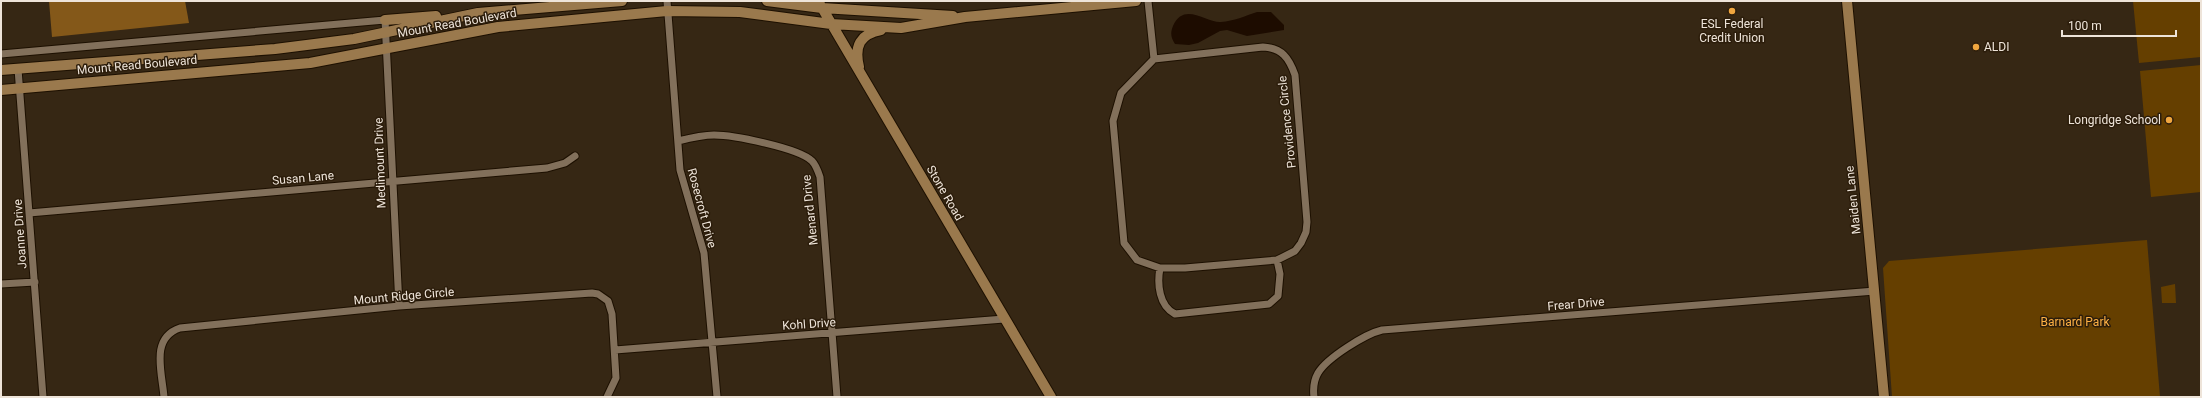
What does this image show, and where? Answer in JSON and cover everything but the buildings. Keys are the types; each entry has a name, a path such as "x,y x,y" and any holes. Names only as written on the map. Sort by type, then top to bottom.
{"main road":[{"name":"Mount Read Boulevard","path":"1,70 276,49 354,39 478,13 622,1"},
{"name":"Mount Read Boulevard","path":"767,1 820,4 965,17"},
{"name":"Mount Read Boulevard","path":"1,90 310,63 498,27 667,6 740,12 831,24 891,28 930,24 965,17 1136,1"},
{"name":"Maiden Lane","path":"1847,1 1884,397"},
{"name":"Stone Road","path":"820,4 1051,397"},
{"path":"385,20 478,13"},
{"path":"862,77 857,53 858,43 869,33 891,28"}],"street":[{"path":"1148,1 1154,59"},
{"name":"Rosecroft Drive","path":"667,6 680,170 704,253 717,397"},
{"name":"Medimount Drive","path":"385,20 399,306"},
{"name":"Mount Read Boulevard","path":"1,54 385,20"},
{"name":"Providence Circle","path":"1263,47 1275,48 1284,54 1291,62 1296,86 1306,227 1302,243 1295,251 1277,260 1185,268 1160,268 1137,260 1124,243 1113,121 1120,93 1154,59 1263,47"},
{"name":"Joanne Drive","path":"18,69 43,397"},
{"name":"Menard Drive","path":"678,141 701,136 726,135 795,151 812,160 820,177 837,397"},
{"name":"Susan Lane","path":"29,213 547,168 565,163 575,156"},
{"path":"1160,268 1159,288 1164,306 1175,314 1269,304 1278,296 1280,274 1277,260"},
{"path":"1,284 35,282"},
{"name":"Frear Drive","path":"1314,397 1315,379 1323,366 1369,334 1382,330 1875,291"},
{"name":"Mount Ridge Circle","path":"164,397 161,348 167,334 186,327 399,306 592,293 604,297 611,308 616,378 607,397"},
{"name":"Kohl Drive","path":"615,350 832,334 1004,319"}],"green space":[{"path":"2133,1 2201,1 2201,57 2139,63"},
{"path":"2201,65 2201,192 2151,197 2140,71"},
{"name":"Barnard Park","path":"2147,240 2160,397 1892,397 1883,268 1889,261"},
{"path":"2175,284 2176,303 2162,303 2161,287"}],"shaded area":[{"path":"49,1 185,1 189,23 52,37"},
{"path":"1257,12 1271,12 1284,25 1284,30 1247,36 1227,30 1220,31 1198,43 1189,45 1175,44 1172,38 1171,31 1173,26 1183,15 1196,15 1221,22"}],"place":[{"name":"ESL Federal Credit Union","path":"1732,11"},
{"name":"ALDI","path":"1976,47"},
{"name":"Longridge School","path":"2169,120"}]}
